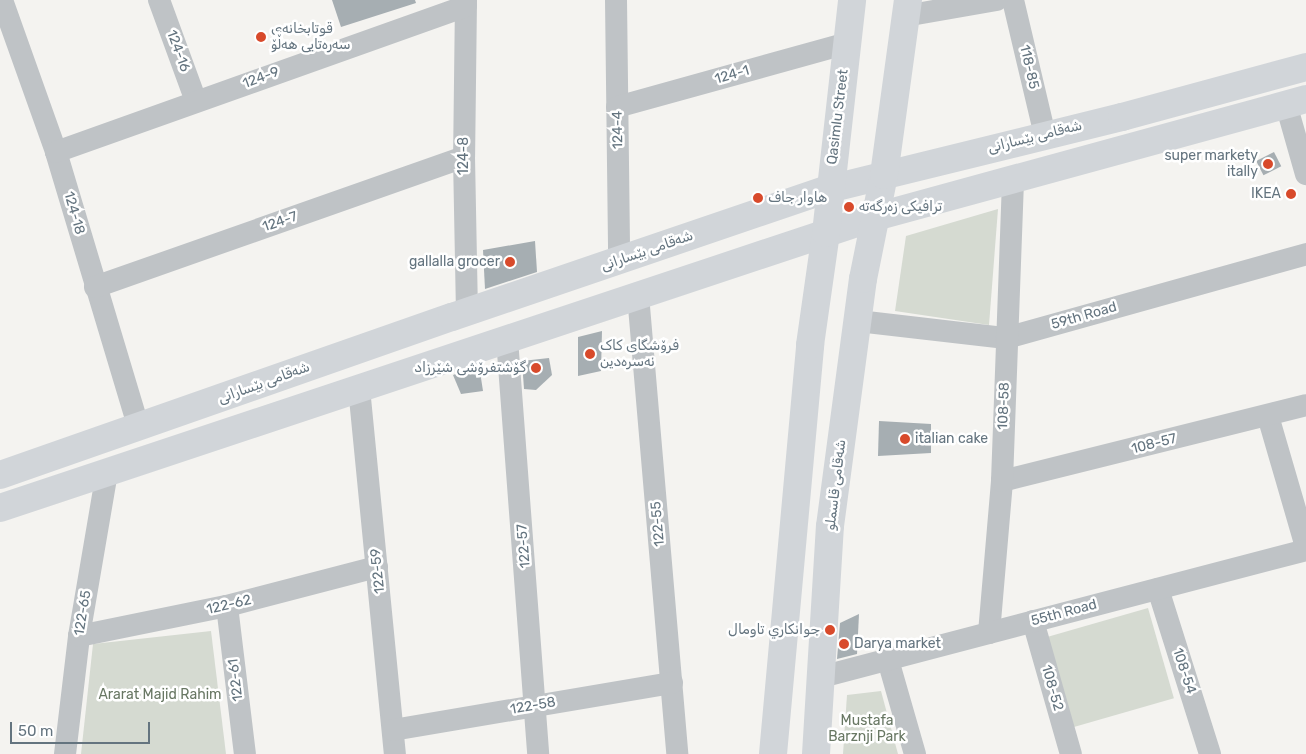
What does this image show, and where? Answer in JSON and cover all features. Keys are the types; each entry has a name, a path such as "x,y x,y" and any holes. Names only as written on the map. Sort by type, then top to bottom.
{"main road":[{"name":"Qasimlu Street","path":"826,233 829,189 852,0"},
{"path":"875,217 884,175 907,8"},
{"name":"شەقامی بێسارانی","path":"1,472 49,459 467,312 829,189 1122,117 1306,67"},
{"path":"0,508 875,217 1296,102"},
{"path":"1122,117 1130,147"},
{"name":"شەقامی قاسملو","path":"816,754 830,526 858,321 875,217"},
{"path":"773,754 810,345 826,233"},
{"path":"49,459 58,489"}],"street":[{"name":"124-18","path":"2,0 56,152 95,287 139,428"},
{"name":"124-16","path":"160,0 196,102"},
{"name":"124-4","path":"616,0 619,261"},
{"path":"907,8 997,0"},
{"name":"118-85","path":"1013,0 1045,135"},
{"name":"124-9","path":"56,152 466,3"},
{"name":"124-8","path":"466,3 464,157 467,312"},
{"name":"124-1","path":"617,107 846,43"},
{"path":"1296,102 1306,174"},
{"name":"124-7","path":"95,287 464,157"},
{"name":"108-58","path":"989,633 1002,481 1013,179"},
{"name":"59th Road","path":"858,321 1006,338 1306,254"},
{"name":"122-55","path":"638,295 677,754"},
{"name":"122-57","path":"507,339 538,754"},
{"name":"122-59","path":"359,388 395,754"},
{"name":"108-57","path":"1002,481 1306,405"},
{"path":"1268,416 1306,548"},
{"name":"122-65","path":"65,754 79,636 107,473"},
{"name":"55th Road","path":"822,677 1158,589 1306,548"},
{"name":"122-62","path":"79,636 228,606 377,567"},
{"name":"108-54","path":"1158,589 1210,754"},
{"name":"122-61","path":"228,606 244,754"},
{"name":"108-52","path":"1033,621 1071,754"},
{"path":"888,660 915,754"},
{"name":"122-58","path":"393,730 672,683"}],"green space":[{"path":"998,209 989,325 895,311 906,236"},
{"path":"1148,608 1174,698 1074,727 1048,637"},
{"name":"Ararat Majid Rahim","path":"211,631 226,754 81,754 93,644"},
{"name":"Mustafa Barznji Park","path":"881,691 898,754 843,754 847,695"}],"building":[{"path":"332,0 415,0 416,3 341,27"},
{"name":"super markety itally","path":"1274,152 1281,166 1263,175 1256,161"},
{"name":"gallalla grocer","path":"535,241 537,272 485,289 483,250"},
{"name":"فرۆشگای کاک نەسرەدین","path":"602,331 601,371 578,376 578,337"},
{"name":"گۆشتفرۆشی شێرزاد","path":"549,358 552,375 536,390 524,389 522,361"},
{"path":"479,365 483,391 461,394 453,375"},
{"name":"italian cake","path":"879,421 931,424 931,453 878,456"},
{"name":"Darya market","path":"859,614 857,654 837,659 840,623"}],"place":[{"name":"قوتابخانەی سەرەتایی هەڵۆ","path":"261,37"},
{"name":"super markety itally","path":"1268,164"},
{"name":"IKEA","path":"1291,194"},
{"name":"هاوار جاف","path":"758,198"},
{"name":"ترافیکی زەرگەتە","path":"849,207"},
{"name":"gallalla grocer","path":"510,262"},
{"name":"فرۆشگای کاک نەسرەدین","path":"590,354"},
{"name":"گۆشتفرۆشی شێرزاد","path":"536,368"},
{"name":"italian cake","path":"905,439"},
{"name":"جوانكاري تاومال","path":"830,630"},
{"name":"Darya market","path":"844,644"}]}
